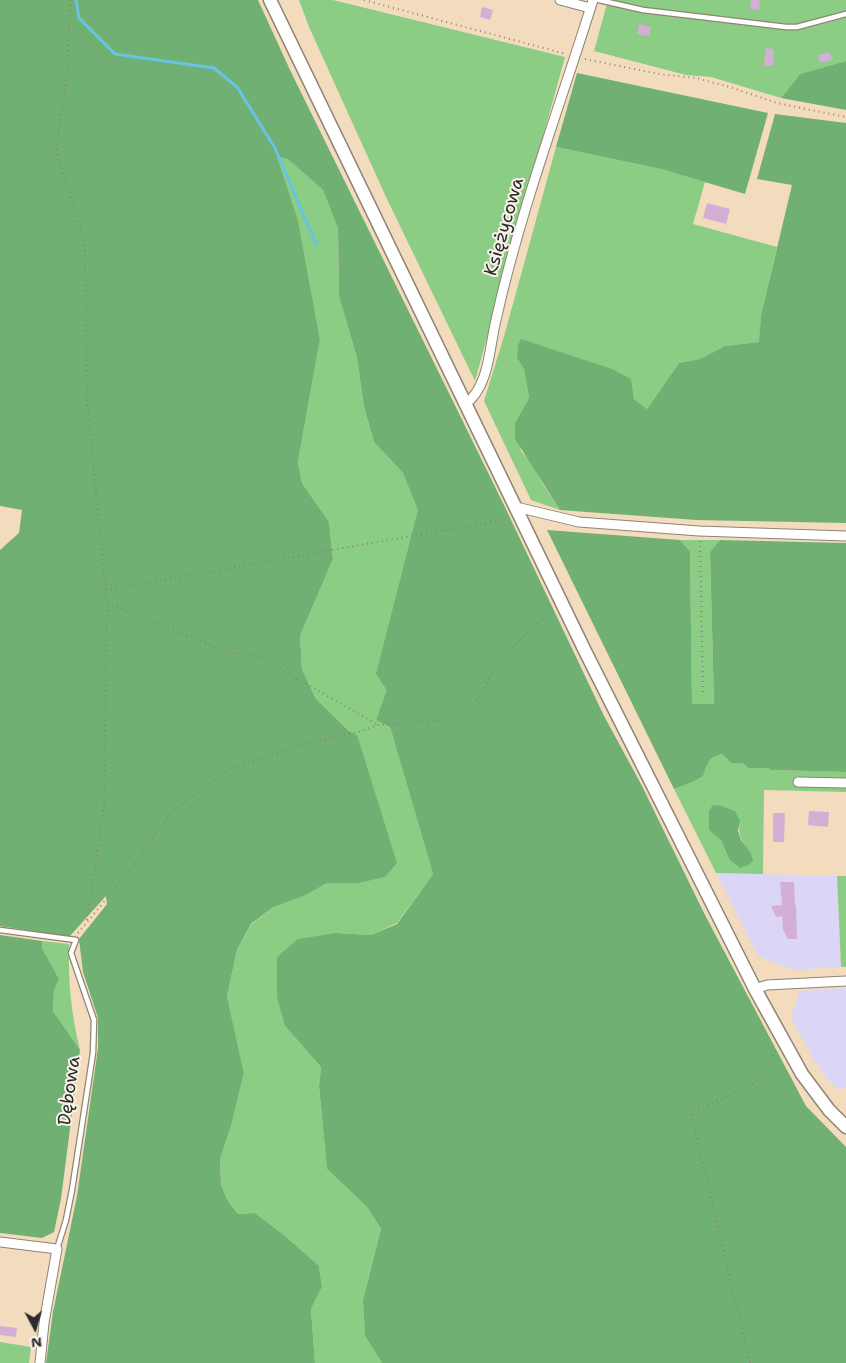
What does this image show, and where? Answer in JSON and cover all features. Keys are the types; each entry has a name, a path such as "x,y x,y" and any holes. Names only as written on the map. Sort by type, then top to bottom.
{"street":[{"path":"270,0 562,604 755,989 802,1074 816,1094 846,1127"},
{"path":"560,0 591,4"},
{"name":"Księżycowa","path":"466,404 476,396 483,378 495,321 519,227 576,57 591,4"},
{"path":"516,507 580,522 700,531 846,536"},
{"path":"798,782 846,783"},
{"path":"755,989 767,985 846,981"},
{"path":"0,1242 57,1249"},
{"name":"Dębowa","path":"40,1363 44,1323 57,1249"}],"lane":[{"path":"599,0 643,10 786,27 797,27 846,14"},
{"path":"0,930 76,940"},
{"name":"Dębowa","path":"57,1249 66,1220 72,1190 93,1053 94,1020 71,953 76,940"}],"path":[{"path":"70,0 68,67 56,151 85,243 87,401 107,604 104,807 86,922"},
{"path":"364,0 576,57 659,74 696,78 777,103 846,117"},
{"path":"106,590 502,520"},
{"path":"700,531 703,694"},
{"path":"107,604 228,652 260,657 378,725"},
{"path":"76,940 79,930 132,868 172,811 230,769 307,743 358,732 378,725 446,720 474,705 501,659 541,620 562,604"},
{"path":"750,1363 691,1113 755,1083 782,1040"}],"shaded area":[{"path":"716,873 837,876 841,967 792,970 758,956"},
{"path":"846,988 846,1088 838,1089 828,1080 813,1058 791,1018 800,991"}],"green space":[{"path":"0,0 258,0 290,70 503,503 604,716 641,784 705,915 806,1106 846,1147 846,1363 382,1363 365,1336 363,1300 381,1229 367,1207 327,1169 319,1086 321,1067 285,1026 277,997 277,957 298,939 336,933 371,935 397,924 433,874 390,727 376,720 387,690 376,674 418,510 403,473 374,442 364,407 357,358 339,296 338,229 323,190 288,159 277,157 298,220 320,339 298,462 302,483 329,522 333,559 300,636 302,669 316,699 349,731 357,735 397,863 385,877 358,883 327,883 306,895 272,908 251,924 237,950 227,996 244,1073 231,1126 220,1159 221,1185 228,1201 238,1214 255,1213 284,1235 319,1266 322,1287 311,1309 315,1363 46,1363 53,1312 77,1196 98,1048 98,1018 83,972 79,939 107,904 106,896 69,937 0,926 0,550 19,533 22,510 0,506"},
{"path":"299,0 333,0 565,57 475,381 386,197 309,27"},
{"path":"608,0 846,0 846,61 800,74 781,98 711,77 686,75 594,51"},
{"path":"846,61 846,110 781,98 800,74"},
{"path":"577,73 768,113 745,194 661,169 556,147"},
{"path":"775,114 846,123 846,523 696,520 560,510 515,439 515,423 529,398 524,369 517,358 518,345 521,339 612,369 631,379 634,399 647,409 679,363 700,359 725,346 759,342 761,315 792,185 757,179"},
{"path":"556,147 661,169 705,182 693,224 777,247 761,315 760,342 725,346 700,359 679,363 647,409 634,399 630,379 517,358 524,369 529,398 515,423 521,451 531,463 560,510 531,500 484,401 505,333"},
{"path":"276,157 288,158 323,190 338,229 339,296 357,358 364,407 374,442 403,473 419,510 411,542 388,690 376,720 390,727 433,874 397,923 371,935 336,933 285,1026 321,1067 319,1086 327,1169 367,1207 381,1229 363,1300 365,1336 382,1363 315,1363 311,1309 322,1287 319,1266 284,1235 255,1213 238,1214 228,1201 221,1185 220,1159 231,1126 244,1073 227,996 237,950 251,925 272,908 306,895 327,883 358,883 357,735 349,731 316,699 302,669 300,636 333,559 329,522 302,483 298,462 320,339 298,220"},
{"path":"547,530 680,540 690,551 692,704 714,704 710,552 720,540 846,543 846,772 748,768 743,763 731,763 722,754 714,757 709,762 703,776 674,789"},
{"path":"680,540 720,540 710,552 714,704 692,704 690,551"},
{"path":"722,754 731,763 743,763 748,768 846,772 846,792 764,790 763,874 716,873 674,789 690,783 704,771 705,765 717,755","holes":["740,821 739,830 741,838 751,853 729,859 721,840"]},
{"path":"718,805 735,811 740,821 738,831 741,840 751,853 753,861 748,865 740,868 729,859 721,840 709,830 709,811 712,806"},
{"path":"837,876 846,876 846,967 841,967"},
{"path":"0,935 42,941 42,948 59,979 54,991 53,1011 80,1050 61,1199 54,1232 42,1238 0,1233"},
{"path":"42,941 69,944 71,997 80,1050 53,1011 54,991 59,979 42,948"},
{"path":"0,1342 31,1347 29,1363 0,1363"}],"building":[{"path":"751,0 760,0 759,10 750,9"},
{"path":"482,7 493,10 490,20 480,17"},
{"path":"639,24 651,27 649,36 637,34"},
{"path":"766,48 774,49 773,66 764,65"},
{"path":"830,52 832,60 820,63 818,55"},
{"path":"707,203 730,209 726,224 703,218"},
{"path":"809,811 829,812 828,827 808,825"},
{"path":"773,813 785,813 784,842 773,842"},
{"path":"780,882 794,882 797,939 788,939 783,929 782,916 776,917 771,906 782,905"},
{"path":"0,1326 17,1328 16,1337 0,1335"}],"waterway":[{"path":"76,0 79,18 115,54 214,68 237,87 275,148 316,244"}]}
